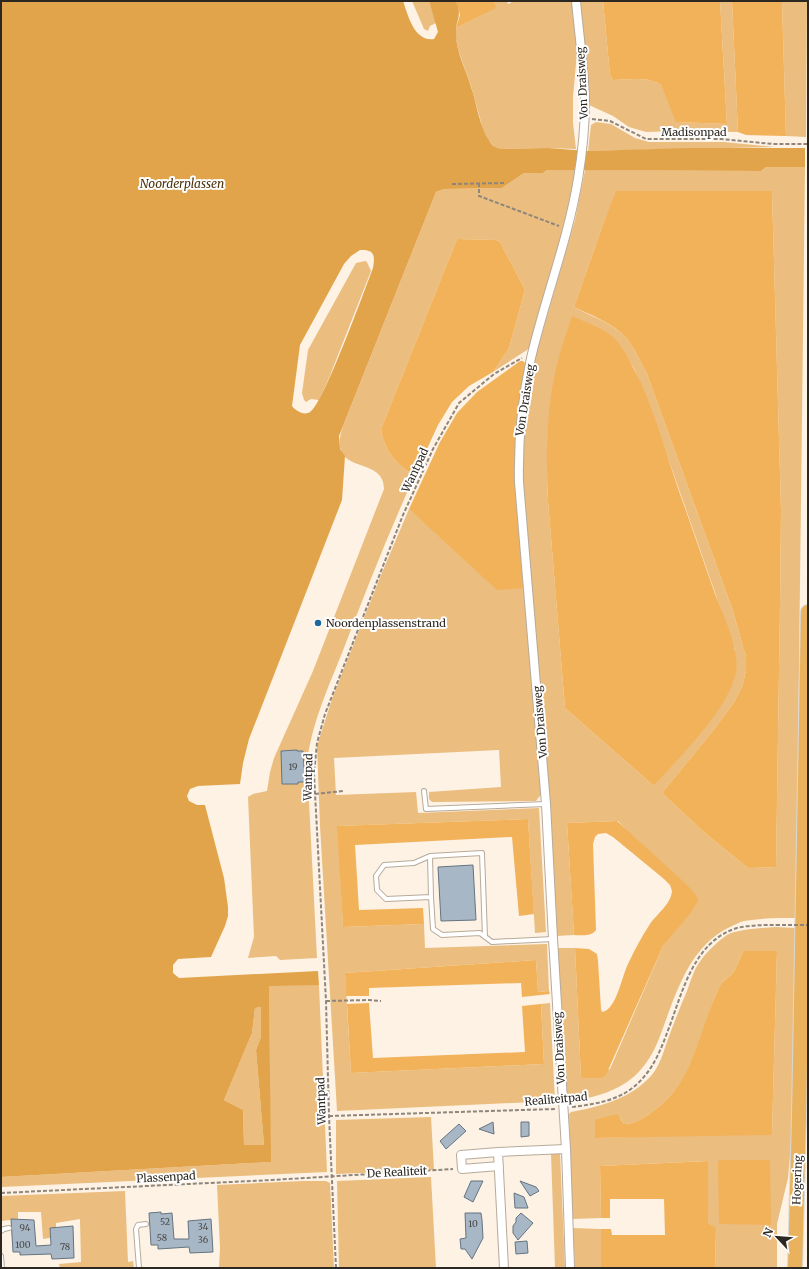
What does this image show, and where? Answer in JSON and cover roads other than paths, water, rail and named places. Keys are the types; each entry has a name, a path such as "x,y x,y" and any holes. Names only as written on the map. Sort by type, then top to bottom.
{"highway":[{"name":"Hogering","path":"795,1268 808,612"}],"street":[{"name":"Von Draisweg","path":"570,1268 566,1149 546,804 519,482 519,432 523,399 531,358 568,230 578,178 585,119 585,100 576,1"},
{"path":"499,1166 462,1169 461,1155 566,1149"},
{"path":"498,1152 504,1268"}],"lane":[{"path":"424,791 426,809 546,804"},
{"path":"431,897 386,899 377,890 376,876 384,865 414,863 430,856 482,853 485,937"},
{"path":"430,856 433,929 442,935 480,933 492,942 553,939"},
{"path":"139,1268 136,1229 138,1225 146,1224"},
{"path":"1,1231 9,1228"},
{"path":"1,1256 2,1268"}],"water":[{"name":"Noorderplassen","path":"1,1 403,1 410,20 417,32 427,39 434,39 438,32 429,1 456,1 459,11 456,41 459,54 469,80 483,129 491,144 496,148 548,148 588,151 690,148 808,148 808,167 766,167 761,171 547,170 543,173 524,173 502,188 444,189 436,192 339,436 340,449 345,456 342,500 249,739 240,784 198,786 190,789 187,796 189,801 197,805 205,805 224,878 228,916 211,957 178,959 173,965 173,973 179,978 318,971 319,985 269,986 271,1162 1,1177","holes":["360,250 369,251 373,254 373,268 334,369 324,390 316,405 310,412 300,412 292,406 300,345 344,264 351,256","261,1007 261,1037 256,1050 264,1145 244,1145 243,1110 224,1100 252,1033 255,1008"]}],"place":[{"name":"Noordenplassenstrand","path":"318,623"}]}
